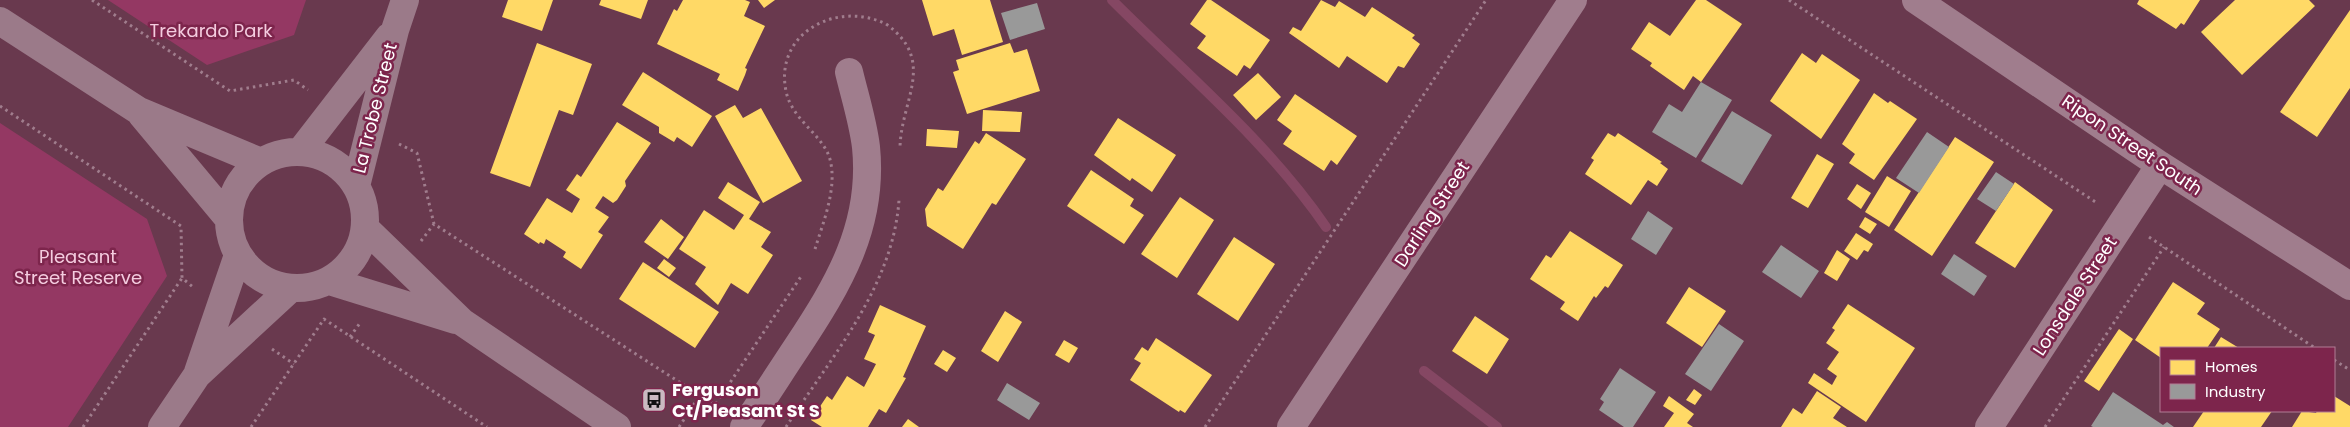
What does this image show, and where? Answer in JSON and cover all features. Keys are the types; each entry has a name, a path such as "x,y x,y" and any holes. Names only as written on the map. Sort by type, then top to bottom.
{"main road":[{"name":"La Trobe Street","path":"356,186 395,30 405,0"},
{"path":"0,22 139,112 261,162"},
{"name":"La Trobe Street","path":"300,152 395,30"},
{"path":"139,112 228,218"},
{"path":"300,152 322,156 341,168 356,186 362,199 365,228 358,249 346,267 329,281 317,286 290,288 269,283 252,272 238,255 231,238 228,218 233,196 244,176 261,162 280,154 300,152"},
{"path":"365,228 462,322 617,427"},
{"path":"197,375 238,255"},
{"path":"329,281 462,322"},
{"path":"162,427 197,375 290,288"}],"street":[{"name":"Darling Street","path":"1291,427 1572,0"},
{"name":"Ripon Street South","path":"1916,0 2160,165 2350,286"},
{"path":"744,427 833,292 855,242 863,204 866,160 863,132 849,72"},
{"name":"Lonsdale Street","path":"1989,427 2160,165"}],"path":[{"path":"92,0 230,91 294,80 310,91"},
{"path":"1205,427 1486,0"},
{"path":"1789,0 2164,246 2314,347"},
{"path":"813,253 832,182 831,161 822,145 793,111 785,90 786,66 789,54 800,34 810,24 826,16 841,12"},
{"path":"0,106 182,226 182,278 83,427"},
{"path":"394,141 417,153 434,224 715,405 806,270"},
{"path":"419,245 434,224"},
{"path":"2045,427 2164,246"},
{"path":"182,278 197,290"},
{"path":"251,427 324,319 487,427"},
{"path":"272,349 294,364"},
{"path":"2335,361 2350,370"},
{"path":"679,427 700,395"}],"green space":[{"name":"Trekardo Park","path":"108,0 306,0 294,35 207,65"},
{"name":"Pleasant Street Reserve","path":"0,123 147,219 167,276 68,427 0,427"}],"building: Homes":[{"path":"508,0 553,0 542,31 502,17"},
{"path":"601,0 648,0 641,19 599,5"},
{"path":"683,0 745,0 750,2 744,16 765,26 745,68 747,69 738,91 717,80 720,74 657,44 674,9 677,11"},
{"path":"758,0 775,0 764,8"},
{"path":"922,0 990,0 1003,42 962,55 954,29 933,36"},
{"path":"1207,0 1211,0 1270,40 1250,69 1244,65 1237,76 1197,48 1206,36 1190,24"},
{"path":"1321,0 1335,7 1339,1 1365,17 1372,7 1415,35 1412,38 1420,44 1404,68 1398,66 1387,83 1347,56 1339,68 1289,33 1293,27 1301,31"},
{"path":"1696,0 1706,0 1742,24 1701,82 1693,76 1684,90 1650,66 1652,63 1631,49 1649,22 1670,36"},
{"path":"2139,0 2200,0 2184,25 2181,23 2176,29 2137,4"},
{"path":"2235,0 2309,0 2315,6 2242,75 2201,32"},
{"path":"2350,10 2350,88 2317,137 2280,112"},
{"path":"537,43 592,64 573,115 559,110 530,187 490,173"},
{"path":"1010,43 1014,53 1027,49 1040,91 967,114 953,72 959,70 956,60"},
{"path":"1802,53 1816,63 1822,54 1860,80 1821,139 1770,101"},
{"path":"643,72 712,116 692,147 677,137 674,142 659,133 659,127 622,105"},
{"path":"1258,73 1281,97 1256,120 1233,95"},
{"path":"1874,93 1917,119 1874,180 1849,163 1855,154 1842,144"},
{"path":"1295,94 1357,136 1337,165 1331,160 1324,171 1283,144 1292,131 1277,120"},
{"path":"735,105 743,118 761,108 802,181 763,203 715,116"},
{"path":"983,110 1022,112 1020,132 982,131"},
{"path":"1118,118 1176,155 1152,192 1132,178 1130,181 1094,155"},
{"path":"617,122 651,143 625,181 626,186 617,200 613,203 603,196 595,208 609,217 598,232 603,235 581,269 563,257 566,252 546,239 544,244 540,242 539,244 524,234 547,198 572,213 580,199 566,190 577,174 581,177"},
{"path":"927,129 959,131 957,148 926,146"},
{"path":"986,133 1026,159 996,205 992,203 963,249 927,226 925,209 938,188 943,191 975,141 979,144"},
{"path":"1608,133 1615,137 1618,133 1662,162 1660,163 1668,169 1657,186 1648,180 1631,205 1585,174 1594,160 1591,158"},
{"path":"1955,137 1994,162 1932,256 1894,230"},
{"path":"1817,154 1834,164 1808,208 1791,198"},
{"path":"1091,170 1134,199 1130,206 1144,215 1124,244 1067,206"},
{"path":"1887,176 1911,191 1889,227 1865,212"},
{"path":"728,182 760,202 749,219 771,232 761,247 773,255 748,294 731,283 718,305 695,284 706,267 679,249 704,210 734,230 744,215 718,198"},
{"path":"2015,182 2053,210 2015,268 1975,243"},
{"path":"1857,184 1871,193 1861,209 1847,199"},
{"path":"1180,197 1214,220 1177,278 1141,254"},
{"path":"1865,217 1877,224 1870,234 1859,227"},
{"path":"661,219 684,237 668,259 644,242"},
{"path":"1570,231 1623,265 1608,288 1605,286 1596,298 1594,296 1578,321 1560,309 1565,302 1530,279 1546,255 1551,258"},
{"path":"1856,233 1873,244 1868,252 1864,250 1857,260 1844,251"},
{"path":"1234,237 1275,264 1238,321 1197,294"},
{"path":"1837,250 1850,259 1837,281 1824,273"},
{"path":"664,259 676,268 669,277 657,268"},
{"path":"643,262 719,312 695,348 619,299"},
{"path":"2173,282 2205,303 2197,314 2220,329 2208,347 2160,347 2160,357 2135,340"},
{"path":"1689,287 1726,311 1702,347 1666,323"},
{"path":"1848,304 1915,348 1866,422 1808,383 1814,373 1832,385 1837,376 1827,369 1839,352 1826,343 1835,330 1832,328"},
{"path":"880,305 926,326 903,377 906,378 886,413 879,409 868,427 822,427 811,420 827,396 832,400 847,376 864,387 876,364 864,359 875,335 868,332"},
{"path":"1005,311 1022,322 998,362 981,351"},
{"path":"1475,316 1509,339 1487,374 1452,351"},
{"path":"2119,329 2133,339 2099,391 2084,381"},
{"path":"2221,337 2237,347 2215,347"},
{"path":"1156,338 1212,375 1185,413 1180,410 1179,412 1130,380 1141,363 1134,359 1142,347 1148,351"},
{"path":"1064,340 1078,348 1069,363 1055,355"},
{"path":"943,350 956,358 947,372 934,364"},
{"path":"1694,389 1702,395 1695,405 1686,400"},
{"path":"1817,391 1841,407 1833,418 1847,427 1781,427 1793,408 1802,414"},
{"path":"1669,396 1694,414 1687,423 1693,427 1664,427 1674,413 1663,406"},
{"path":"2335,397 2350,406 2350,427 2292,427 2301,412 2335,412"},
{"path":"2203,412 2271,412 2261,427 2193,427"},
{"path":"908,419 919,427 902,427"}],"building: Industry":[{"path":"1037,3 1045,29 1010,40 1001,13"},
{"path":"1701,82 1732,100 1696,158 1652,132 1669,104 1682,112"},
{"path":"1732,111 1772,135 1742,185 1701,161"},
{"path":"1927,132 1949,147 1919,193 1896,178"},
{"path":"1996,172 2014,184 1996,211 1977,199"},
{"path":"1648,211 1673,228 1656,255 1631,239"},
{"path":"1781,245 1819,271 1801,298 1762,272"},
{"path":"1954,254 1987,276 1974,296 1941,274"},
{"path":"1719,324 1744,341 1711,391 1685,374"},
{"path":"1620,368 1656,392 1633,427 1624,427 1599,410 1604,402 1600,399"},
{"path":"1007,383 1040,403 1029,420 997,400"},
{"path":"2113,392 2163,425 2167,422 2174,427 2091,426"}],"waterway":[{"path":"1112,0 1252,137 1303,196 1326,227"},
{"path":"1424,371 1497,427"}],"place":[{"name":"Ferguson Ct/Pleasant St S","path":"654,400"}]}
